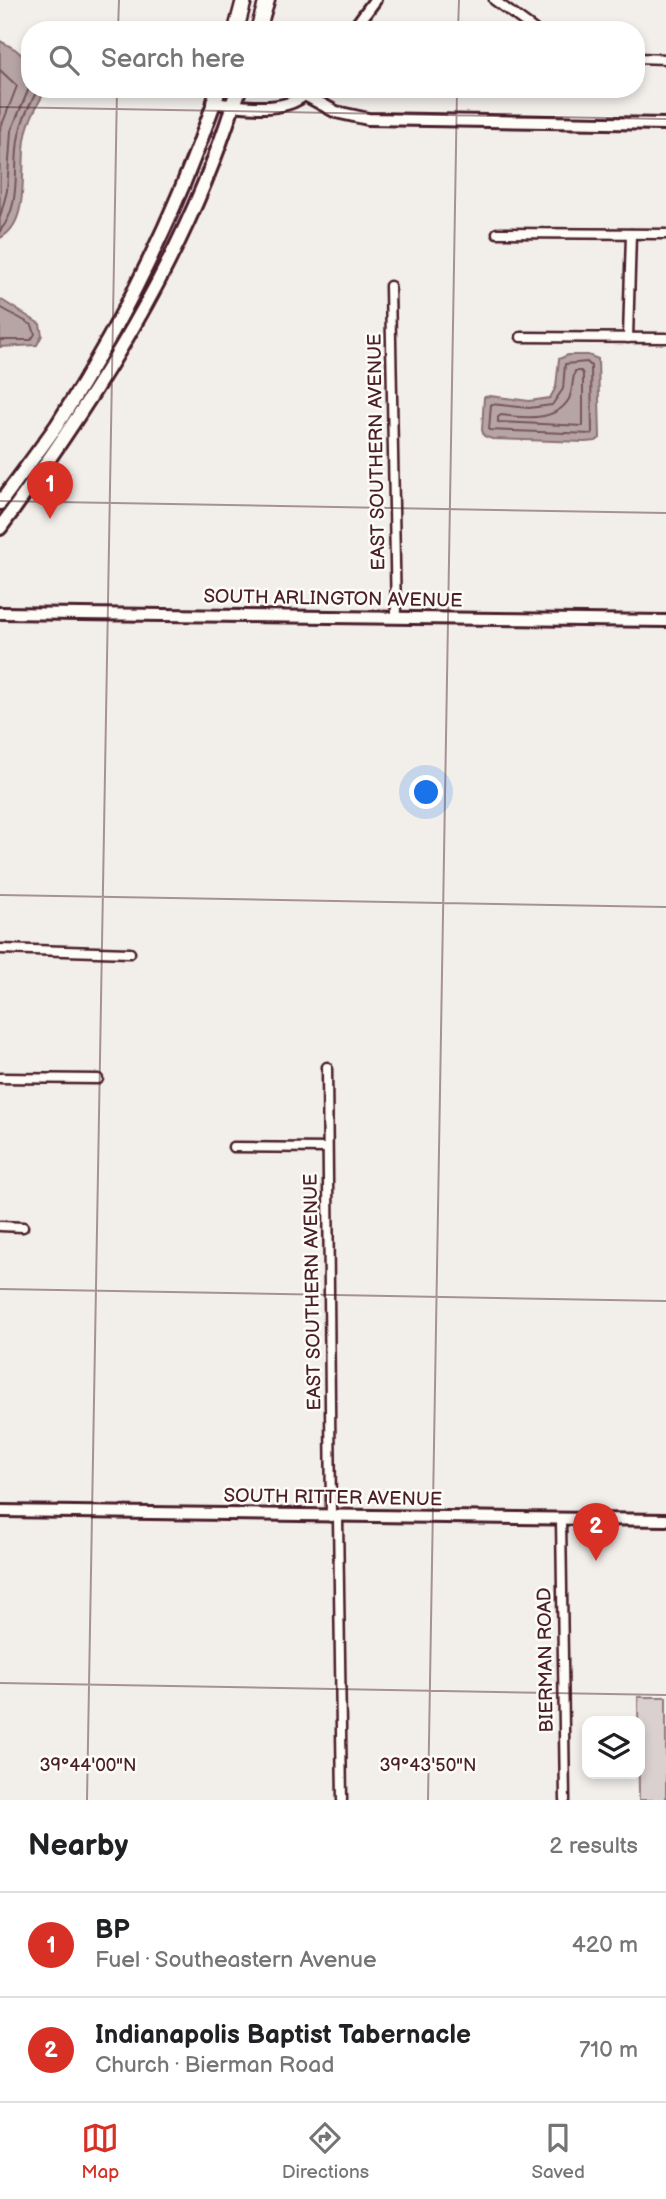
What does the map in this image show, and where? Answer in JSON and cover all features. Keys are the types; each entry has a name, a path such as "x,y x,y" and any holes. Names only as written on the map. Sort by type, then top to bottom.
{"highway":[{"path":"238,21 244,0"},
{"path":"261,21 267,0"},
{"path":"233,105 236,98"}],"main road":[{"path":"0,503 55,427 111,334 171,211 215,98"},
{"path":"0,528 73,426 126,341 185,226 233,105"}],"street":[{"path":"360,21 375,0"},
{"path":"494,0 523,21"},
{"path":"645,58 666,59"},
{"path":"220,98 233,105 278,105 297,98"},
{"path":"316,98 336,112 368,119 666,124"},
{"path":"497,233 666,234"},
{"path":"628,338 631,234"},
{"name":"EAST SOUTHERN AVENUE","path":"390,286 396,617"},
{"path":"521,337 666,338"},
{"name":"SOUTH ARLINGTON AVENUE","path":"0,613 666,621"},
{"path":"0,949 130,953"},
{"name":"EAST SOUTHERN AVENUE","path":"327,1067 342,1800"},
{"path":"0,1078 98,1079"},
{"path":"233,1147 327,1148"},
{"path":"0,1226 23,1227"},
{"name":"SOUTH RITTER AVENUE","path":"0,1511 666,1520"},
{"name":"BIERMAN ROAD","path":"561,1519 565,1800"}],"shaded area":[{"path":"638,1697 666,1697 666,1800 639,1800 639,1779 645,1779 645,1716 638,1716"}],"water":[{"path":"0,41 21,54 21,98 42,98 26,135 17,220 0,238"},
{"path":"0,299 40,324 42,335 37,345 0,347"},
{"path":"568,355 588,355 598,359 600,438 585,442 492,439 484,436 484,397 529,401 550,398 556,387 559,359"}],"place":[{"name":"BP","path":"50,519"},
{"name":"Indianapolis Baptist Tabernacle","path":"596,1561"}]}
